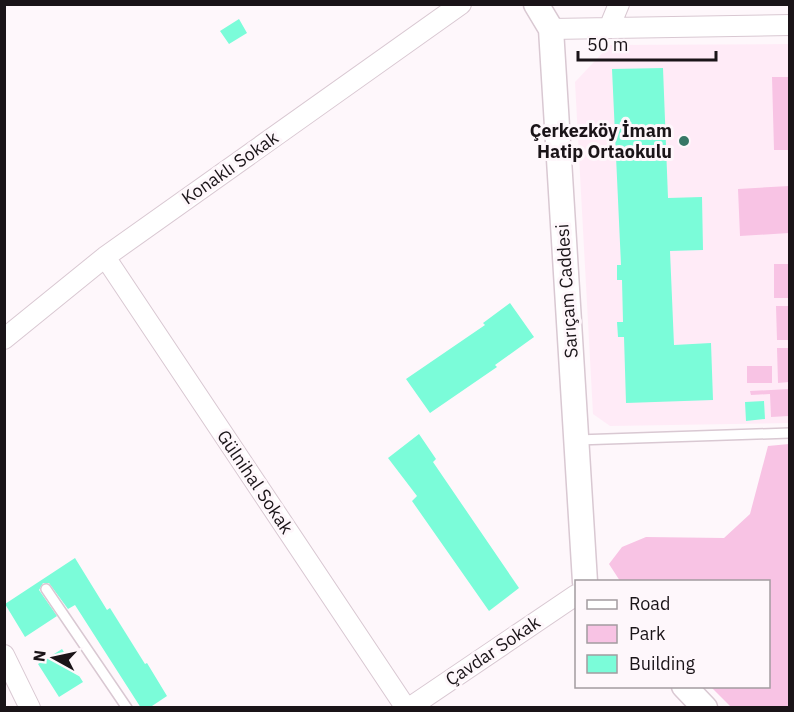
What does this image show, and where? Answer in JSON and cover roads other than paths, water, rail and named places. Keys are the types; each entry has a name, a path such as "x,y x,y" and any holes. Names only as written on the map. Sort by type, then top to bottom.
{"street":[{"name":"Konaklı Sokak","path":"4,339 105,257 461,4"},
{"path":"609,28 619,4"},
{"name":"Sarıçam Caddesi","path":"538,6 550,29 585,580"},
{"path":"550,29 789,25"},
{"name":"Gülnihal Sokak","path":"105,257 407,708"},
{"name":"Çavdar Sokak","path":"407,708 575,596"},
{"path":"4,655 30,708"},
{"path":"685,688 705,708"}],"lane":[{"path":"577,440 789,433"},
{"path":"46,588 127,708"}],"place":[{"name":"Çerkezköy İmam Hatip Ortaokulu","path":"684,141"}]}
